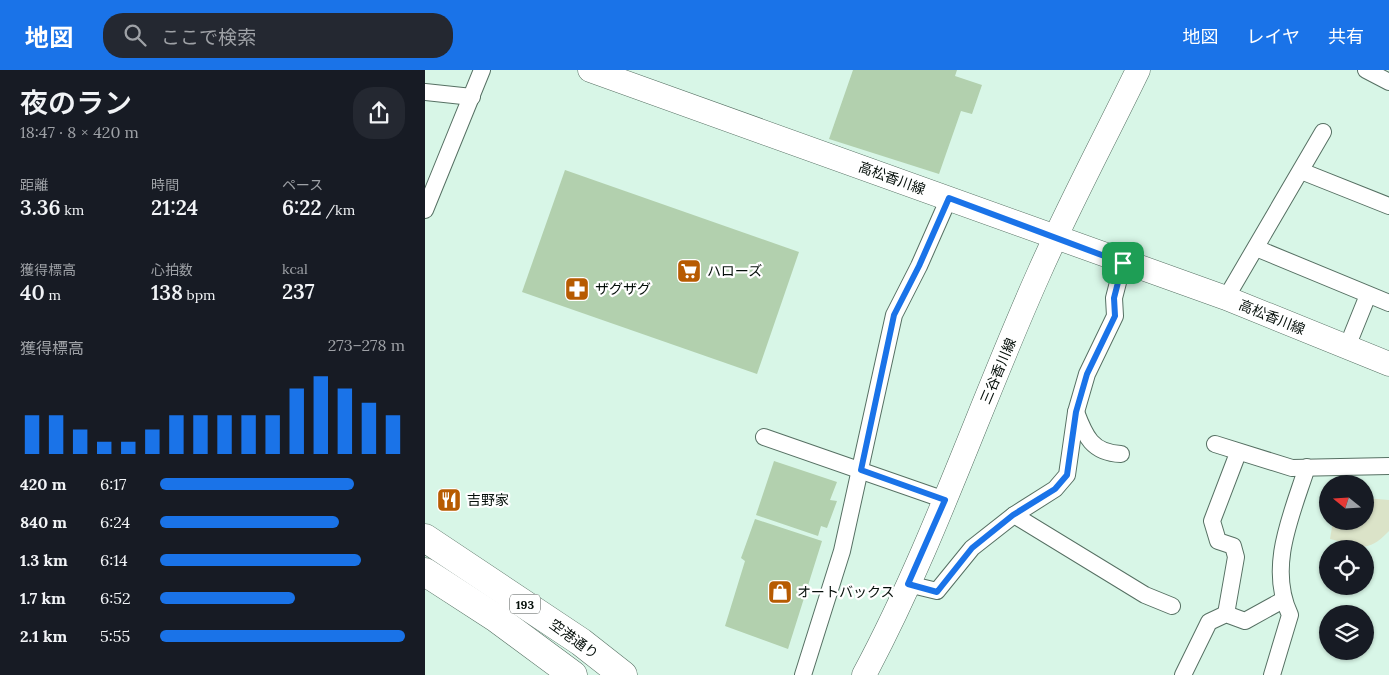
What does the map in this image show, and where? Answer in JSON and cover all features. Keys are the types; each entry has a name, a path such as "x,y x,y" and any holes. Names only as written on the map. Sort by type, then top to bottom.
{"highway":[{"name":"空港通り","path":"425,538 573,637 623,675"},
{"name":"193","path":"425,572 496,618 573,675"}],"main road":[{"name":"高松香川線","path":"590,70 949,198 1123,263 1226,298 1389,364"},
{"name":"三谷香川線","path":"864,675 888,630 945,500 1039,274 1138,70"}],"street":[{"path":"425,210 482,70"},
{"path":"1366,70 1389,82"},
{"path":"425,92 472,97"},
{"path":"1226,298 1323,132"},
{"path":"1301,171 1389,206"},
{"path":"803,675 842,551 894,315 919,266 949,198"},
{"path":"1256,248 1389,303"},
{"path":"908,584 937,592 972,548 1013,515 1055,489 1067,475 1076,412 1087,374 1115,316 1114,298 1123,263"},
{"path":"1347,347 1368,295"},
{"path":"1076,412 1084,432 1095,445 1105,453 1121,454"},
{"path":"764,437 945,500"},
{"path":"1215,444 1292,468 1389,466"},
{"path":"1225,614 1236,557 1233,546 1219,542 1212,522 1238,452"},
{"path":"1272,675 1290,615 1283,600 1281,554 1307,467"},
{"path":"1013,515 1145,595 1171,606"},
{"path":"1183,675 1209,622 1225,614 1245,621 1283,600"}],"green space":[{"path":"1374,499 1389,500 1389,531 1381,539 1374,543 1374,540 1330,539 1332,530 1374,530"}],"building":[{"path":"853,70 957,70 955,76 982,85 972,114 961,111 939,174 829,139"},
{"path":"565,170 799,252 757,374 522,292"},
{"path":"774,461 837,482 830,500 837,501 827,528 821,526 818,536 756,515"},
{"path":"755,519 822,541 788,649 725,626 745,561 741,558"}],"place":[{"name":"ハローズ","path":"689,271"},
{"name":"ザグザグ","path":"577,289"},
{"name":"吉野家","path":"449,500"},
{"name":"オートバックス","path":"780,592"}],"route":[{"path":"949,198 1123,263 1114,298 1115,316 1087,374 1076,412 1067,475 1055,489 1013,515 972,548 937,592 908,584 945,500 861,470 894,315 919,266 949,198"}]}
